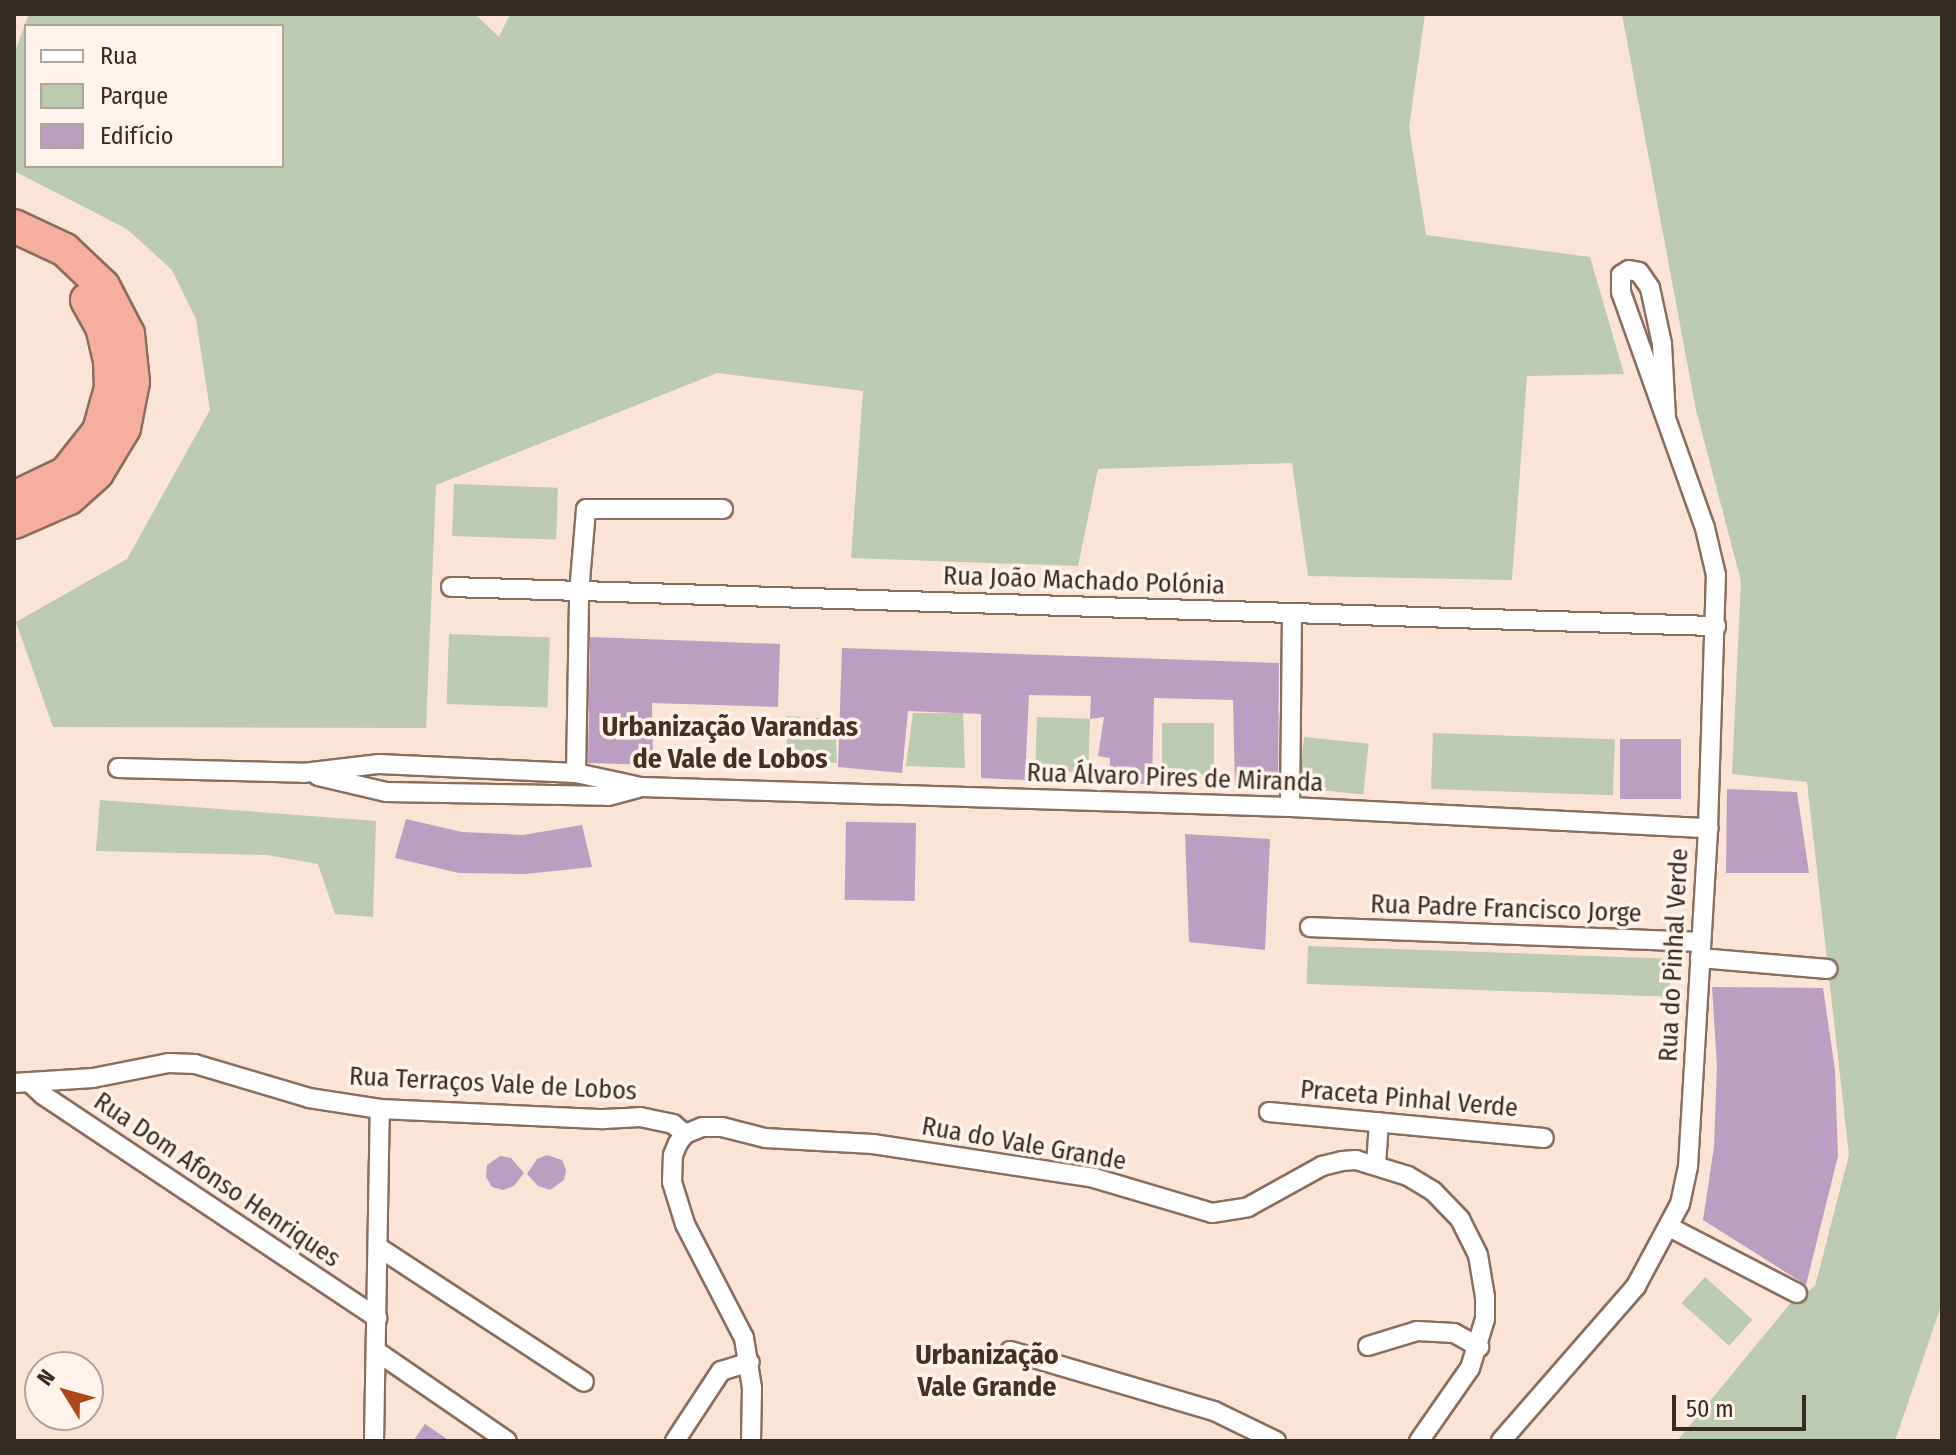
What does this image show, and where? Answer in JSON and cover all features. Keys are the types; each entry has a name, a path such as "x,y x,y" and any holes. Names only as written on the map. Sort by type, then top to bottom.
{"highway":[{"path":"14,226 65,250 103,286 128,334 133,382 124,428 97,473 69,498 14,522"},
{"path":"14,247 67,279 92,307 107,344 112,376 99,431 81,458 52,482 14,498"}],"street":[{"path":"1629,270 1639,272 1650,288 1662,344 1666,417 1652,388 1621,292 1621,275 1629,270"},
{"name":"Rua do Pinhal Verde","path":"1501,1441 1636,1286 1680,1204 1688,1167 1708,828 1716,626 1713,554 1666,417"},
{"path":"576,773 579,593 586,509 723,509"},
{"name":"Rua João Machado Polónia","path":"451,587 1716,626"},
{"path":"1290,807 1292,613"},
{"name":"Rua Álvaro Pires de Miranda","path":"118,768 303,773 379,764 576,773 641,787 1290,807 1708,828"},
{"name":"Rua Álvaro Pires de Miranda","path":"303,773 386,792 608,796 641,787"},
{"name":"Rua Padre Francisco Jorge","path":"1310,927 1701,950 1828,969"},
{"name":"Rua Terraços Vale de Lobos","path":"22,1082 93,1078 169,1063 195,1064 309,1098 380,1109 590,1119 640,1117 673,1124 685,1134"},
{"name":"Rua Dom Afonso Henriques","path":"22,1082 377,1318"},
{"path":"374,1441 379,1353 380,1109"},
{"name":"Praceta Pinhal Verde","path":"1269,1112 1544,1138"},
{"path":"1376,1165 1379,1122"},
{"name":"Rua do Vale Grande","path":"685,1134 702,1127 722,1127 765,1138 887,1146 1106,1180 1212,1213 1248,1207 1322,1166 1356,1160 1421,1182 1460,1219 1478,1255 1485,1319 1479,1347 1470,1368 1419,1441"},
{"path":"685,1134 673,1155 676,1196 685,1224 744,1338 750,1362 751,1441"},
{"path":"1669,1227 1797,1293"},
{"path":"378,1247 584,1382"},
{"path":"1368,1346 1417,1331 1454,1333 1479,1347"},
{"path":"1010,1351 1214,1411 1276,1441"},
{"path":"379,1353 507,1441"},
{"path":"675,1441 721,1371 750,1362"}],"green space":[{"path":"29,14 475,14 499,37 510,14 1425,14 1409,127 1426,235 1590,257 1624,374 1527,376 1512,580 1308,576 1292,463 1098,469 1078,566 851,558 863,391 717,373 436,485 426,728 53,727 16,622 127,559 210,410 196,319 172,270 127,229 14,171 14,54 24,27 24,168 284,168 284,24 25,24"},
{"path":"1622,14 1942,14 1942,1303 1895,1441 1677,1441 1789,1305 1815,1286 1849,1155 1807,782 1732,774 1741,581 1696,410"},
{"path":"454,484 558,488 556,540 452,536"},
{"path":"449,634 550,638 547,707 447,704"},
{"path":"913,713 963,713 965,768 906,766"},
{"path":"786,716 835,719 837,763 787,760"},
{"path":"1037,717 1090,719 1088,773 1035,771"},
{"path":"1162,723 1214,723 1214,775 1162,775"},
{"path":"1433,733 1615,739 1613,795 1431,789"},
{"path":"1304,737 1369,744 1363,795 1299,788"},
{"path":"100,800 376,821 373,917 335,914 318,864 267,855 96,851"},
{"path":"1308,946 1671,959 1669,997 1307,984"},
{"path":"1705,1277 1753,1320 1729,1346 1682,1303"}],"building":[{"path":"590,637 780,644 778,707 652,703 653,765 588,763"},
{"path":"842,648 1279,663 1278,787 1235,788 1233,700 1154,698 1152,784 1109,783 1110,758 1098,756 1104,717 1090,719 1091,696 1029,695 1025,780 981,778 981,714 908,711 902,773 838,767"},
{"path":"1620,739 1681,739 1681,799 1620,799"},
{"path":"1727,789 1797,792 1809,873 1726,873"},
{"path":"406,819 462,832 523,835 582,825 592,867 525,874 459,873 395,858"},
{"path":"846,822 916,823 915,901 845,900"},
{"path":"1185,834 1270,839 1265,950 1189,942"},
{"path":"1712,987 1823,988 1835,1070 1838,1156 1806,1285 1703,1220 1714,1147 1717,1066"},
{"path":"547,1155 562,1160 566,1170 564,1180 550,1190 538,1186 527,1174 537,1159"},
{"path":"500,1156 511,1158 524,1173 514,1186 503,1190 492,1187 486,1177 487,1165"},
{"path":"425,1424 450,1441 413,1441"}],"district":[{"name":"Urbanização Varandas de Vale de Lobos","path":"730,743"},
{"name":"Urbanização Vale Grande","path":"987,1371"}]}
